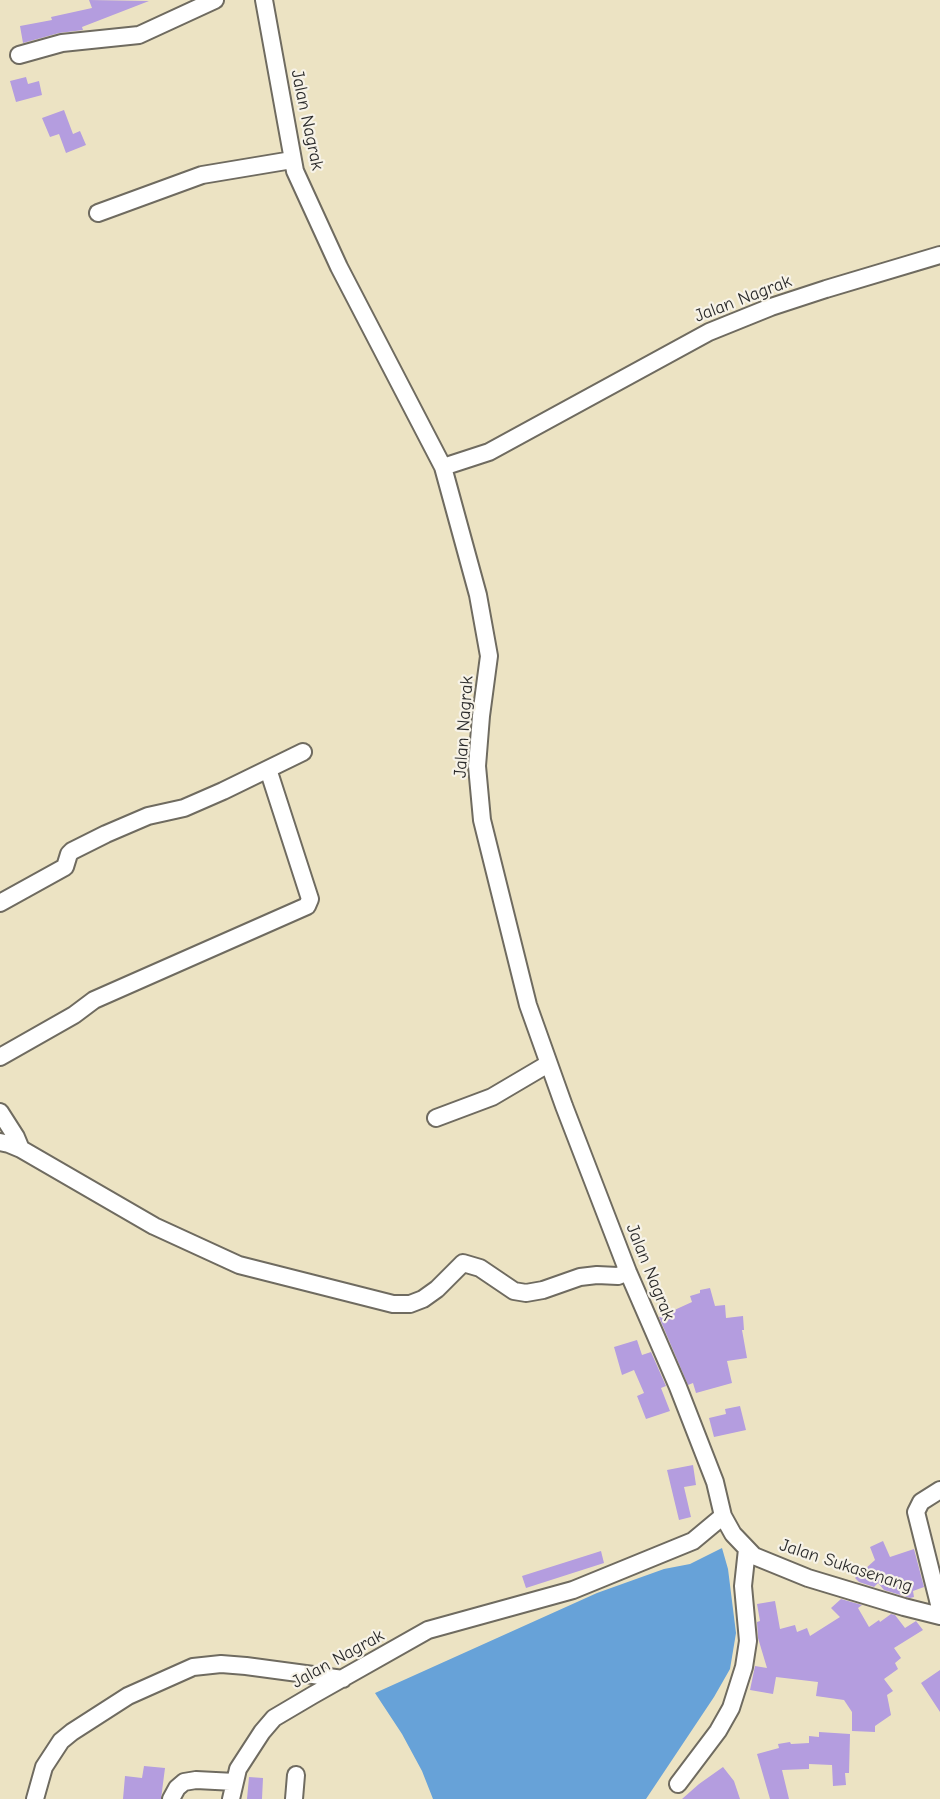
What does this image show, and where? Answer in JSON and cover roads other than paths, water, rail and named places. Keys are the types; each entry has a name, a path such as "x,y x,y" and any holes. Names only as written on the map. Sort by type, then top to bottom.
{"street":[{"path":"19,55 62,43 139,35 215,0"},
{"name":"Jalan Nagrak","path":"231,1799 238,1768 251,1746 274,1718 428,1630 573,1590 693,1541 723,1516 715,1482 678,1387 628,1272 548,1064 528,1005 482,820 477,766 489,656 478,595 442,467 339,267 295,171 264,0"},
{"path":"98,213 202,175 292,160"},
{"name":"Jalan Nagrak","path":"442,467 489,452 709,332 804,296 940,255"},
{"path":"0,903 65,867 69,854 81,847 148,816 184,808 303,752"},
{"path":"0,1058 74,1016 94,1000 307,906 310,899 268,769"},
{"path":"436,1118 492,1097 548,1064"},
{"path":"0,1112 21,1149"},
{"path":"0,1142 21,1149 154,1226 239,1265 393,1304 410,1304 423,1299 438,1289 464,1263 480,1268 514,1291 526,1293 543,1290 580,1277 618,1276 628,1272"},
{"path":"940,1490 921,1502 916,1512 940,1608"},
{"name":"Jalan Sukasenang","path":"723,1516 732,1534 754,1556 808,1578 940,1616"},
{"path":"678,1784 718,1731 731,1708 744,1667 748,1641 743,1586 747,1549"},
{"path":"35,1799 44,1767 61,1741 128,1696 193,1667 222,1664 343,1679"},
{"path":"294,1799 296,1775"},
{"path":"171,1799 177,1788 184,1782 196,1780 235,1782"}],"water":[{"path":"722,1548 728,1569 736,1633 730,1669 646,1799 433,1799 422,1771 402,1734 375,1693 597,1593 664,1569 690,1564"}]}
